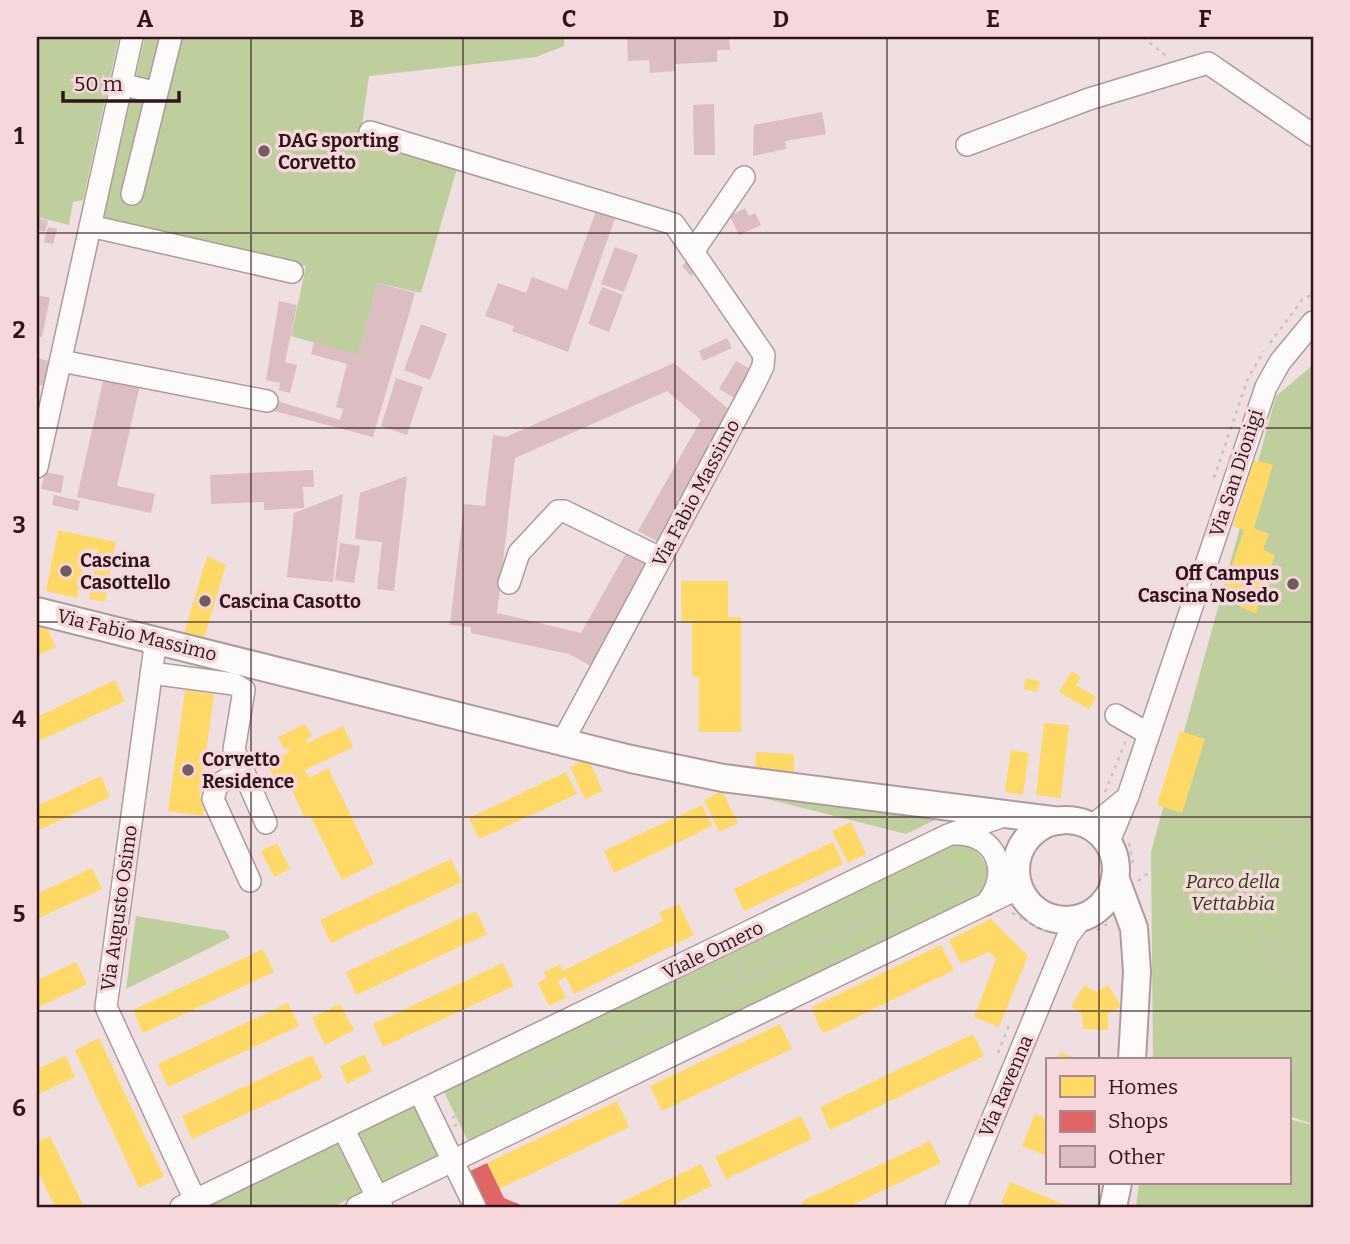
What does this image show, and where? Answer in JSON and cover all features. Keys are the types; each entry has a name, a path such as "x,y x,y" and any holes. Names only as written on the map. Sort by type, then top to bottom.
{"main road":[{"name":"Via Fabio Massimo","path":"37,611 723,778 1060,821"},
{"path":"1119,896 1068,925 1032,907 1019,888 1016,866 1024,844 1039,828 1060,821 1076,821 1100,836 1115,860 1119,896 1134,928 1136,959 1132,1058"},
{"path":"1114,1207 1118,1184"}],"street":[{"path":"37,467 132,37"},
{"path":"132,194 171,37"},
{"path":"967,145 1088,99 1208,63 1313,135"},
{"path":"121,84 157,93"},
{"name":"Via Fabio Massimo","path":"370,132 674,224 764,355 763,366 563,741"},
{"path":"694,250 744,177"},
{"path":"89,226 292,272"},
{"name":"Via San Dionigi","path":"1100,836 1128,796 1139,734 1266,387 1280,362 1313,321"},
{"path":"61,361 267,401"},
{"path":"509,583 519,553 558,512 564,511 660,558"},
{"name":"Via Augusto Osimo","path":"156,639 106,1007 188,1204"},
{"path":"151,673 234,684 244,690 234,750 267,823"},
{"path":"1116,715 1139,734"},
{"path":"242,771 217,785 213,799 250,881"},
{"name":"Viale Omero","path":"188,1204 955,834 1010,814"},
{"path":"955,834 979,838 996,855 1000,878 989,904"},
{"path":"357,1207 379,1203 453,1161 1019,888"},
{"name":"Via Ravenna","path":"956,1207 1068,936 1068,925"},
{"path":"420,1093 475,1207"},
{"path":"344,1130 379,1203"}],"path":[{"path":"1143,37 1184,71"},
{"path":"1102,796 1139,734"},
{"path":"447,1129 962,877 989,904 1020,916 1068,925 1119,896 1156,867 1185,854 1211,851 1256,863 1278,849 1313,803"},
{"path":"447,1120 952,876 941,852"},
{"path":"1185,854 1222,866 1244,894 1259,932 1271,949 1301,972 1313,974"},
{"path":"731,955 742,978"},
{"path":"998,1053 1009,1025"},
{"path":"1290,1072 1313,1040"},
{"path":"376,1155 430,1129"},
{"path":"368,1168 432,1136"},
{"path":"265,1207 345,1169"},
{"path":"287,1207 348,1177"}],"green space":[{"path":"37,37 119,37 83,200 73,202 69,225 37,217"},
{"name":"DAG sporting Corvetto","path":"145,37 564,37 564,46 536,57 369,76 360,138 458,165 421,293 378,283 358,355 291,336 306,266 103,220"},
{"name":"Parco della Vettabbia","path":"1313,365 1313,1124 1290,1116 1290,1058 1153,1058 1151,852 1276,396"},
{"path":"747,794 805,796 939,818 906,834"},
{"path":"960,841 981,856 991,880 983,894 971,904 469,1143 442,1088"},
{"path":"136,916 226,931 230,938 126,989"},
{"path":"415,1103 439,1155 375,1186 350,1133"},
{"path":"1290,1119 1313,1125 1313,1207 1136,1207 1139,1184 1290,1184"},
{"path":"341,1137 366,1191 332,1207 196,1207"}],"building: Homes":[{"path":"1254,460 1273,465 1254,528 1269,534 1263,550 1275,555 1256,613 1240,607 1244,597 1223,591 1244,530 1233,526"},
{"name":"Cascina Casottello","path":"58,530 116,542 105,602 89,599 98,550 87,548 77,598 46,591"},
{"name":"Cascina Casotto","path":"207,556 226,565 203,642 183,637"},
{"path":"681,581 728,581 728,617 741,617 741,732 699,732 699,677 692,677 692,622 682,623"},
{"path":"45,624 56,647 37,656 37,629"},
{"path":"1072,671 1081,677 1076,685 1096,697 1089,709 1059,692"},
{"path":"1026,678 1040,681 1037,692 1023,689"},
{"path":"115,680 125,701 37,742 37,717"},
{"path":"185,690 214,694 200,797 205,797 203,816 168,811"},
{"path":"1044,723 1069,725 1061,798 1036,795"},
{"path":"305,724 312,737 306,739 308,743 343,726 353,747 305,770 309,778 328,768 374,864 342,880 310,815 305,818 290,786 294,784 291,776 277,783 267,763 290,752 288,748 284,749 278,737"},
{"path":"1180,731 1205,739 1182,813 1157,805"},
{"path":"1011,750 1029,753 1023,795 1005,792"},
{"path":"756,752 794,754 794,779 755,776"},
{"path":"588,758 603,791 585,799 570,767"},
{"path":"566,772 577,794 479,839 469,818"},
{"path":"101,776 110,797 37,831 37,806"},
{"path":"722,791 738,823 719,832 704,800"},
{"path":"702,805 712,826 614,873 604,851"},
{"path":"851,822 866,854 848,863 832,831"},
{"path":"833,842 843,864 744,911 734,889"},
{"path":"277,843 290,869 274,877 261,851"},
{"path":"451,859 462,882 331,943 320,920"},
{"path":"92,868 102,889 37,919 37,894"},
{"path":"679,904 694,935 574,994 566,977 558,981 566,998 549,1006 538,983 547,978 544,972 560,964 563,971 663,921 659,913"},
{"path":"476,911 487,934 356,995 346,972"},
{"path":"991,919 1028,956 999,1027 974,1017 996,959 989,952 961,964 949,940"},
{"path":"941,945 954,970 824,1033 819,1027 812,1007"},
{"path":"263,949 274,972 143,1033 133,1010"},
{"path":"76,962 87,984 37,1008 37,980"},
{"path":"503,963 514,986 383,1047 373,1024"},
{"path":"1084,985 1096,992 1108,985 1121,1006 1108,1014 1108,1030 1083,1029 1082,1013 1071,1007"},
{"path":"288,1003 299,1026 168,1087 158,1064"},
{"path":"340,1004 354,1030 325,1045 312,1018"},
{"path":"780,1024 792,1049 662,1111 650,1086"},
{"path":"973,1034 984,1056 830,1130 820,1107"},
{"path":"99,1038 164,1177 139,1188 75,1050"},
{"path":"1061,1052 1074,1058 1058,1058"},
{"path":"364,1054 372,1071 347,1084 340,1067"},
{"path":"312,1055 323,1078 192,1139 182,1116"},
{"path":"66,1056 75,1077 37,1095 37,1069"},
{"path":"617,1101 629,1127 499,1189 487,1163"},
{"path":"1035,1114 1046,1119 1046,1156 1022,1146"},
{"path":"801,1116 812,1139 726,1179 715,1157"},
{"path":"50,1136 84,1207 55,1207 37,1169 37,1142"},
{"path":"930,1141 941,1163 848,1207 804,1207 801,1202"},
{"path":"701,1164 712,1186 668,1207 611,1207"},
{"path":"1010,1182 1070,1207 1010,1207 1001,1203"}],"building: Shops":[{"path":"487,1163 504,1198 526,1207 485,1207 468,1172"}],"building: Other":[{"path":"627,37 729,37 730,50 717,50 717,62 675,64 675,71 650,73 649,60 628,61"},
{"path":"714,104 715,155 694,155 693,105"},
{"path":"822,112 826,134 785,141 786,149 753,156 754,125"},
{"path":"745,208 749,216 755,213 761,225 739,235 730,216"},
{"path":"596,211 615,218 568,352 512,331 514,326 485,316 498,283 526,293 532,277 567,290"},
{"path":"37,218 48,221 45,232 37,230"},
{"path":"48,227 57,229 53,244 44,242"},
{"path":"615,247 638,255 624,292 601,284"},
{"path":"691,257 700,267 691,276 682,266"},
{"path":"378,283 415,293 373,437 274,411 277,401 340,420 343,409 336,407 347,364 311,354 314,342 358,354"},
{"path":"602,287 623,295 609,332 588,324"},
{"path":"37,295 50,298 42,337 37,336"},
{"path":"279,301 297,305 285,362 297,365 290,393 279,390 280,383 266,380"},
{"path":"421,324 447,334 430,380 404,370"},
{"path":"727,338 732,348 703,361 699,351"},
{"path":"37,358 49,361 43,386 37,384"},
{"path":"736,361 755,372 738,400 719,389"},
{"path":"674,363 732,412 660,543 638,531 701,420 667,391 515,458 497,613 581,633 626,553 647,565 591,666 569,654 471,633 471,627 450,625 464,504 485,506 493,435 506,437"},
{"path":"104,377 140,385 117,486 155,494 151,513 77,497"},
{"path":"396,378 423,387 407,435 381,426"},
{"path":"313,470 314,487 303,487 304,508 264,510 264,502 211,504 210,475"},
{"path":"45,472 64,476 61,493 41,489"},
{"path":"407,476 394,591 377,589 382,542 355,539 360,493"},
{"path":"343,494 333,582 287,577 294,513"},
{"path":"54,495 80,501 78,511 52,505"},
{"path":"340,543 360,546 354,583 335,580"}],"place":[{"name":"DAG sporting Corvetto","path":"264,151"},
{"name":"Cascina Casottello","path":"66,571"},
{"name":"Off Campus Cascina Nosedo","path":"1293,584"},
{"name":"Cascina Casotto","path":"205,601"},
{"name":"Corvetto Residence","path":"188,770"}]}
